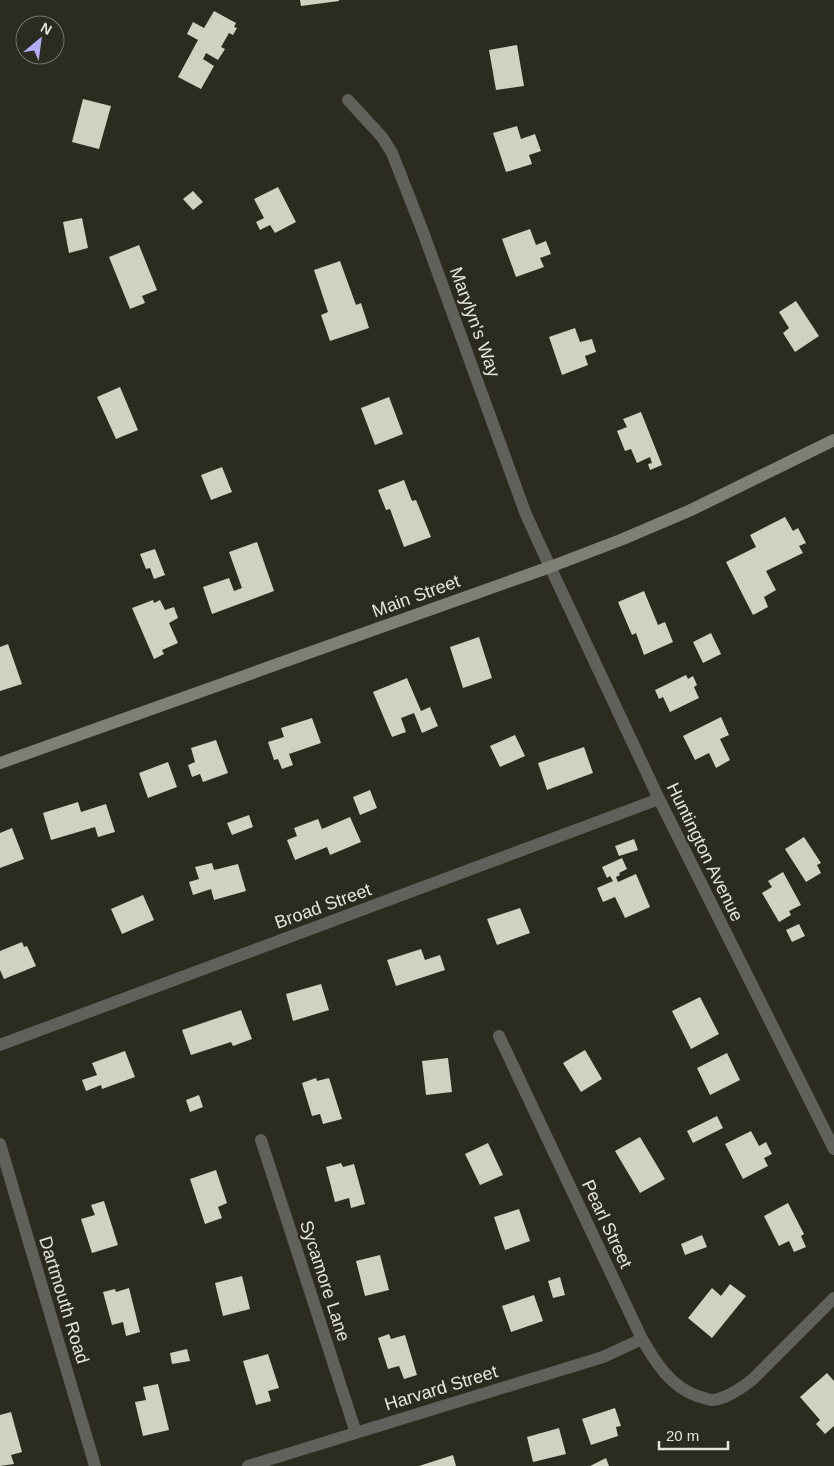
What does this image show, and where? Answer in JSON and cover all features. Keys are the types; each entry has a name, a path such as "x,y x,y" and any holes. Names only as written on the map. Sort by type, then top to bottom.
{"main road":[{"name":"Main Street","path":"0,763 623,540 691,510 834,440"}],"street":[{"name":"Marylyn's Way","path":"348,100 382,137 392,153 423,232 525,512 550,567"},
{"name":"Huntington Avenue","path":"550,567 659,799 834,1149"},
{"name":"Broad Street","path":"0,1045 659,799"},
{"name":"Pearl Street","path":"499,1036 642,1339 653,1358 674,1384 687,1392 712,1400 739,1390 753,1379 834,1298"},
{"name":"Sycamore Lane","path":"261,1140 356,1433"},
{"name":"Dartmouth Road","path":"0,1144 95,1466"},
{"name":"Harvard Street","path":"248,1466 603,1357 642,1339"}],"building":[{"path":"300,0 339,0 339,1 301,6"},
{"path":"214,11 236,23 234,27 237,28 233,35 229,33 221,47 225,49 218,60 206,53 203,59 214,66 201,89 178,77 198,40 187,34 193,22 204,28"},
{"path":"517,45 524,86 496,90 489,50"},
{"path":"83,99 111,106 99,149 72,142"},
{"path":"517,126 521,139 535,134 541,151 529,155 532,164 506,172 493,133"},
{"path":"278,187 296,222 275,233 270,225 260,230 256,222 264,218 254,199"},
{"path":"193,191 203,202 193,210 183,199"},
{"path":"82,218 88,248 69,253 63,222"},
{"path":"530,229 536,245 546,241 551,254 540,258 544,267 516,277 502,239"},
{"path":"139,245 157,290 142,296 145,303 130,309 109,257"},
{"path":"340,261 356,305 361,303 369,328 330,341 321,315 328,312 314,270"},
{"path":"796,301 819,336 795,352 783,333 789,328 779,312"},
{"path":"575,328 580,342 592,339 596,352 585,356 588,365 562,375 549,337"},
{"path":"120,387 138,430 116,439 97,397"},
{"path":"389,397 403,434 375,445 361,408"},
{"path":"641,412 662,465 650,470 648,464 652,463 650,457 637,463 631,449 625,451 617,431 627,427 623,419"},
{"path":"222,467 232,492 211,500 201,475"},
{"path":"404,480 412,501 416,500 431,537 404,547 390,509 386,510 378,490"},
{"path":"785,517 793,531 798,528 806,543 799,546 803,553 766,571 776,590 764,597 768,607 753,615 726,562 756,547 750,535"},
{"path":"257,542 274,591 212,614 203,587 229,578 234,591 242,588 229,552"},
{"path":"155,549 165,575 154,579 150,568 146,569 140,554"},
{"path":"644,591 658,625 665,622 673,642 644,655 636,633 632,635 618,602"},
{"path":"153,600 154,603 160,600 165,610 174,607 178,618 169,623 178,643 162,650 164,654 154,659 132,608"},
{"path":"711,633 721,654 703,663 693,642"},
{"path":"479,637 492,678 463,688 450,647"},
{"path":"8,644 22,684 0,691 0,647"},
{"path":"686,675 688,679 693,676 697,685 694,687 699,698 670,712 663,697 659,699 655,690"},
{"path":"407,678 421,711 430,707 438,726 422,733 414,713 401,718 406,732 392,737 373,692"},
{"path":"721,717 729,735 720,739 730,760 716,768 709,753 695,760 683,736"},
{"path":"312,718 321,743 289,754 293,765 282,769 278,759 274,760 268,742 284,737 281,728"},
{"path":"515,735 525,756 500,767 490,746"},
{"path":"216,740 228,773 203,782 200,774 192,777 188,765 195,762 191,748"},
{"path":"584,747 593,773 547,790 538,763"},
{"path":"168,762 177,787 148,798 139,773"},
{"path":"370,790 377,808 360,815 353,797"},
{"path":"78,802 81,812 106,804 115,832 98,837 95,827 51,840 43,813"},
{"path":"249,815 253,827 232,835 227,823"},
{"path":"350,817 361,842 330,855 327,847 295,860 287,840 297,836 294,828 318,819 322,829"},
{"path":"12,828 24,859 0,868 0,833"},
{"path":"804,837 821,863 817,865 821,873 806,882 785,849"},
{"path":"634,839 638,850 619,856 615,846"},
{"path":"622,858 627,869 616,877 618,882 636,874 650,907 625,918 615,897 603,902 597,888 613,881 610,876 607,878 602,867"},
{"path":"212,863 214,870 238,864 246,891 214,900 211,889 193,895 189,882 199,879 195,867"},
{"path":"783,872 801,905 789,911 791,915 779,922 762,893 772,887 768,881"},
{"path":"143,895 154,920 122,934 111,909"},
{"path":"520,908 530,933 497,945 487,919"},
{"path":"799,924 805,936 792,942 786,930"},
{"path":"22,942 24,947 27,946 36,966 4,979 0,970 0,951"},
{"path":"421,949 425,960 440,955 445,970 396,986 387,960"},
{"path":"321,984 329,1010 293,1021 286,994"},
{"path":"700,997 719,1034 691,1049 672,1011"},
{"path":"241,1010 252,1039 233,1046 231,1042 191,1055 182,1030"},
{"path":"585,1050 602,1079 581,1092 563,1063"},
{"path":"125,1051 135,1077 102,1089 101,1085 86,1091 82,1080 97,1075 92,1063"},
{"path":"727,1053 740,1080 710,1095 697,1068"},
{"path":"448,1058 452,1092 426,1095 422,1061"},
{"path":"316,1078 317,1081 329,1078 342,1119 323,1124 320,1114 312,1116 302,1083"},
{"path":"199,1095 203,1107 190,1112 186,1100"},
{"path":"717,1116 723,1128 693,1143 687,1131"},
{"path":"751,1131 759,1146 766,1142 772,1154 764,1158 768,1166 743,1179 725,1144"},
{"path":"640,1137 665,1179 640,1193 615,1151"},
{"path":"488,1143 503,1175 480,1185 465,1154"},
{"path":"341,1163 343,1167 354,1164 365,1204 351,1208 349,1198 335,1202 326,1167"},
{"path":"216,1170 227,1203 218,1207 222,1218 205,1224 190,1179"},
{"path":"104,1201 118,1245 92,1253 81,1219 95,1215 91,1205"},
{"path":"788,1203 804,1234 801,1236 806,1247 794,1252 789,1241 779,1246 764,1216"},
{"path":"519,1209 530,1241 505,1250 494,1217"},
{"path":"702,1235 707,1247 685,1255 681,1244"},
{"path":"380,1255 389,1290 365,1296 356,1261"},
{"path":"242,1276 250,1309 223,1316 215,1283"},
{"path":"560,1277 565,1295 553,1298 548,1281"},
{"path":"730,1284 746,1296 712,1338 688,1318 712,1288 721,1296"},
{"path":"129,1288 140,1332 126,1336 123,1322 112,1325 103,1292 115,1289 116,1292"},
{"path":"534,1295 543,1321 511,1332 502,1306"},
{"path":"389,1334 391,1339 405,1335 417,1375 404,1379 399,1366 388,1369 378,1338"},
{"path":"187,1349 190,1361 172,1364 170,1353"},
{"path":"268,1354 279,1388 268,1391 271,1401 256,1405 243,1361"},
{"path":"827,1373 834,1381 834,1426 825,1434 816,1424 820,1420 800,1397"},
{"path":"158,1384 169,1430 143,1436 135,1402 146,1400 143,1387"},
{"path":"615,1408 621,1426 616,1427 618,1436 591,1445 582,1419"},
{"path":"11,1412 22,1452 11,1455 14,1464 0,1466 0,1415"},
{"path":"559,1428 566,1454 533,1462 527,1437"},
{"path":"453,1455 456,1466 419,1466"},
{"path":"606,1458 609,1466 590,1466"}]}
